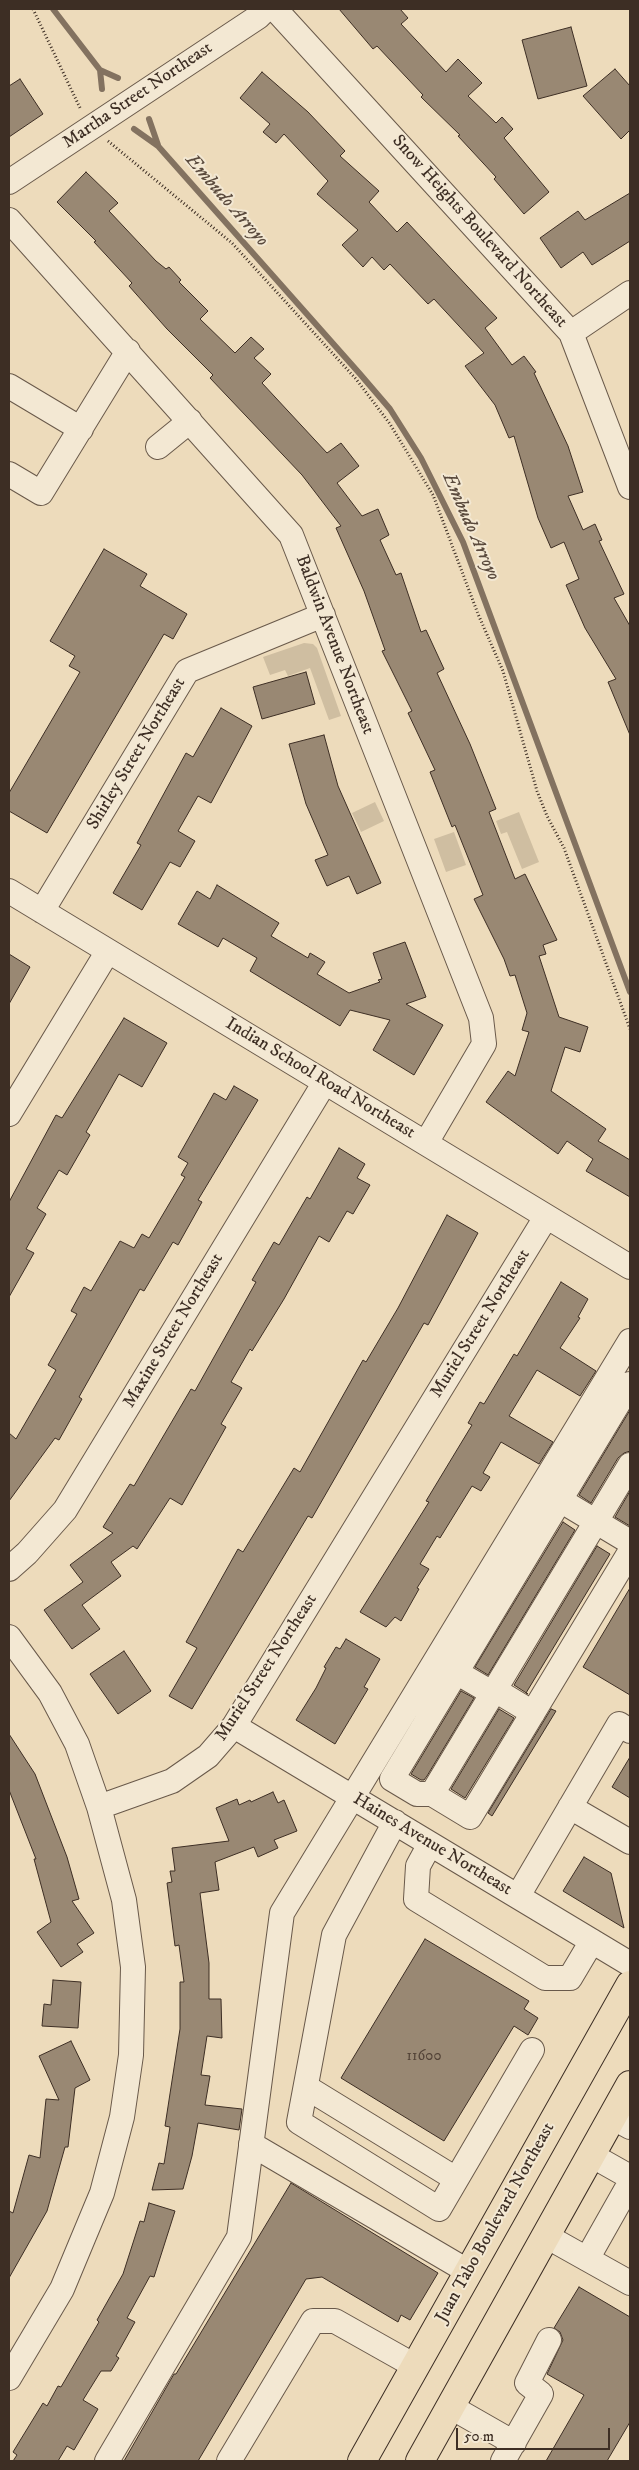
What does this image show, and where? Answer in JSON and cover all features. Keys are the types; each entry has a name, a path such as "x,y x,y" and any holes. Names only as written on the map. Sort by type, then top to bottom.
{"main road":[{"name":"Juan Tabo Boulevard Northeast","path":"362,2461 628,1994"},
{"path":"420,2461 591,2155 621,2122 630,2085"}],"street":[{"name":"Martha Street Northeast","path":"9,182 258,17 266,9"},
{"name":"Snow Heights Boulevard Northeast","path":"276,9 571,333 630,487"},
{"name":"Baldwin Avenue Northeast","path":"9,220 291,535 481,1018 484,1044 426,1143"},
{"path":"571,333 630,294"},
{"path":"9,474 41,493 128,351"},
{"path":"9,386 81,429"},
{"path":"158,446 190,421"},
{"name":"Shirley Street Northeast","path":"42,911 187,671 323,615"},
{"name":"Indian School Road Northeast","path":"9,891 630,1268"},
{"path":"9,1114 108,951"},
{"name":"Maxine Street Northeast","path":"9,1569 27,1553 65,1510 324,1082"},
{"name":"Muriel Street Northeast","path":"99,1807 172,1780 208,1756 234,1726 546,1218"},
{"path":"106,2461 239,2237 282,1913 630,1340"},
{"path":"630,1384 392,1778 417,1794 432,1794 470,1817 630,1552"},
{"path":"432,1794 630,1465"},
{"path":"560,1500 630,1542"},
{"path":"9,1637 50,1693 77,1744 99,1807 124,1900 133,1967 131,2055 122,2117 102,2193 62,2289 9,2378"},
{"path":"456,1672 533,1713"},
{"path":"518,1896 619,1724 630,1731"},
{"name":"Haines Avenue Northeast","path":"234,1726 630,1964"},
{"path":"570,1807 630,1842"},
{"path":"395,1822 334,1936 299,2122 438,2209 532,2050"},
{"path":"430,1844 418,1866 416,1899 545,1978 570,1978 592,1941"},
{"path":"306,2087 456,2179"},
{"path":"251,2144 469,2272"},
{"path":"591,2155 630,2177"},
{"path":"588,2259 630,2183"},
{"path":"546,2236 630,2283"},
{"path":"229,2461 313,2321 335,2321 415,2366"},
{"path":"451,2407 508,2452 540,2394 526,2383 549,2340"}],"path":[{"path":"33,9 82,113 92,126 232,244 259,272 356,379 390,424 433,495 478,614 503,671 538,791 547,816 564,848 630,1029"}],"shaded area":[{"path":"304,643 313,644 317,648 341,716 329,720 310,668 288,676 285,670 270,675 263,657"},
{"path":"375,802 384,821 361,832 352,813"},
{"path":"519,812 539,862 522,869 507,832 501,834 496,821"},
{"path":"454,832 466,865 446,872 434,839"}],"building":[{"path":"339,9 400,9 408,18 401,24 446,72 458,59 482,83 468,96 496,123 502,117 513,129 504,138 549,192 524,214 494,179 496,177 458,136 460,135 421,97 423,95 377,46 373,49"},
{"path":"571,27 587,86 538,99 522,40"},
{"path":"615,69 630,86 630,130 621,139 583,96"},
{"path":"262,72 308,112 345,151 340,156 379,191 369,202 397,232 407,222 497,318 485,328 512,365 524,356 536,372 534,373 568,446 583,492 568,496 583,530 595,524 602,540 599,541 624,594 614,598 630,626 630,735 608,682 616,679 585,628 566,585 579,579 564,542 551,548 538,518 514,436 509,438 495,405 465,366 484,353 434,299 428,304 390,264 384,270 372,257 363,267 342,245 358,230 317,194 328,181 284,134 276,143 263,132 270,124 240,98"},
{"path":"20,79 43,114 9,137 9,86"},
{"path":"86,172 118,203 109,211 156,261 166,269 169,267 181,280 179,282 208,311 200,319 235,353 251,337 264,349 254,358 271,374 262,383 327,453 341,443 359,466 337,483 362,516 378,509 389,535 380,540 396,575 401,573 421,632 426,630 444,669 437,673 470,744 496,809 489,812 515,879 525,874 557,940 543,945 546,954 539,956 559,1017 588,1027 580,1052 565,1047 551,1091 606,1129 598,1141 630,1160 630,1197 586,1171 593,1159 567,1141 558,1154 486,1102 508,1071 515,1076 529,1032 522,1030 527,1013 515,975 510,976 504,959 474,899 483,895 455,825 452,827 430,772 435,770 408,713 412,711 382,651 385,650 364,591 336,528 341,526 302,475 210,378 213,375 167,329 129,286 132,283 94,242 96,241 57,202"},
{"path":"630,193 630,241 592,265 583,252 561,268 540,238 578,211 585,220"},
{"path":"104,549 147,574 140,586 187,614 173,639 164,634 47,833 9,811 9,793 80,672 69,666 75,656 50,641"},
{"path":"306,672 315,704 262,719 253,687"},
{"path":"221,708 252,726 211,803 198,796 178,831 195,841 180,867 170,862 142,910 113,893 141,845 137,843 186,753 193,757"},
{"path":"324,735 338,786 381,883 357,894 349,876 327,886 315,860 328,855 306,804 289,744"},
{"path":"217,885 279,923 271,936 308,958 310,953 325,962 317,974 349,993 380,982 378,980 382,979 373,953 405,942 426,997 406,1004 443,1025 414,1075 373,1050 390,1020 350,1010 340,1026 250,971 257,958 223,938 218,947 178,924 197,891 210,899"},
{"path":"9,954 30,967 9,1004"},
{"path":"124,1018 167,1043 142,1087 119,1074 86,1132 90,1135 67,1175 59,1170 37,1208 46,1214 26,1249 34,1253 9,1297 9,1202 56,1115 62,1118"},
{"path":"234,1086 258,1100 198,1200 202,1202 178,1245 173,1242 144,1291 140,1289 79,1397 82,1399 59,1440 55,1438 9,1501 9,1433 16,1439 56,1370 48,1365 77,1314 71,1311 84,1287 91,1291 120,1241 134,1248 142,1234 149,1238 185,1177 181,1175 188,1163 178,1157 214,1093 226,1100"},
{"path":"339,1148 365,1164 357,1178 370,1185 353,1214 347,1211 329,1242 319,1236 284,1299 252,1351 250,1349 231,1382 242,1388 221,1424 226,1427 182,1505 170,1498 137,1549 133,1546 111,1562 121,1576 82,1605 100,1629 72,1649 44,1610 83,1582 70,1565 113,1533 103,1527 130,1484 134,1486 191,1389 195,1391 256,1282 252,1280 274,1242 279,1245 307,1197 310,1199"},
{"path":"447,1215 478,1233 428,1325 424,1323 312,1518 308,1516 192,1709 169,1696 197,1648 186,1642 238,1549 243,1552 294,1468 300,1472 363,1360 366,1362 398,1308"},
{"path":"561,1282 588,1299 578,1317 580,1318 560,1348 596,1371 580,1396 537,1370 509,1416 553,1442 539,1464 501,1442 483,1473 490,1477 481,1491 472,1486 440,1538 437,1536 420,1564 429,1569 417,1588 419,1589 401,1621 395,1617 386,1627 360,1612 429,1502 426,1501 472,1425 468,1423 480,1402 484,1404 514,1354 517,1356"},
{"path":"630,1410 630,1451 618,1458 591,1503 579,1495"},
{"path":"630,1491 630,1526 615,1517"},
{"path":"563,1522 575,1530 488,1675 475,1667"},
{"path":"597,1546 610,1554 526,1693 514,1685"},
{"path":"630,1588 630,1695 583,1667"},
{"path":"346,1639 380,1659 364,1687 368,1689 335,1744 296,1720 316,1688 326,1668 324,1667 336,1647 340,1649"},
{"path":"124,1651 151,1691 118,1714 90,1674"},
{"path":"461,1691 474,1698 427,1776 424,1780 421,1780 411,1774"},
{"path":"499,1709 514,1718 465,1798 451,1789"},
{"path":"551,1709 556,1711 492,1816 488,1813"},
{"path":"9,1734 35,1774 67,1857 79,1899 72,1901 94,1933 77,1944 83,1952 61,1967 37,1932 51,1922 34,1859 36,1859 9,1790"},
{"path":"630,1757 630,1798 612,1787"},
{"path":"273,1792 278,1803 284,1800 297,1831 274,1840 278,1848 258,1857 254,1847 215,1862 219,1890 200,1893 209,1963 209,1999 221,1999 222,2038 207,2036 201,2075 210,2076 205,2105 242,2109 239,2130 198,2123 183,2189 152,2190 159,2163 164,2164 170,2127 165,2126 180,2029 180,1982 184,1982 179,1945 175,1946 167,1883 172,1882 170,1871 175,1871 172,1848 229,1841 216,1808 237,1799 239,1805 250,1800 251,1802"},
{"path":"584,1857 611,1873 624,1928 563,1891"},
{"path":"425,1939 529,2001 524,2009 538,2018 528,2035 514,2026 444,2141 341,2078"},
{"path":"53,1980 81,1982 78,2028 42,2026 44,2004 51,2005"},
{"path":"71,2041 90,2080 75,2088 68,2147 65,2147 47,2211 9,2278 9,2211 13,2213 29,2155 40,2158 46,2099 59,2100 39,2056"},
{"path":"291,2183 438,2273 410,2320 401,2315 398,2322 322,2277 306,2279 198,2461 124,2461 174,2374 176,2374"},
{"path":"149,2203 175,2211 154,2277 150,2276 127,2318 135,2322 116,2356 119,2358 111,2371 101,2371 83,2400 98,2409 74,2450 67,2446 58,2461 13,2461 17,2455 13,2452 43,2403 47,2406 58,2386 61,2387 99,2322 97,2320 123,2274 140,2221 144,2222"},
{"path":"579,2287 630,2317 630,2422 607,2461 546,2461 584,2395 547,2374 563,2340 560,2332 554,2328"}],"waterway":[{"name":"Embudo Arroyo","path":"53,9 100,70 118,78"},
{"name":"Embudo Arroyo","path":"100,70 102,89"},
{"name":"Embudo Arroyo","path":"149,119 158,145"},
{"name":"Embudo Arroyo","path":"134,129 158,146 360,374 390,409 421,458 463,542 630,992"}]}
